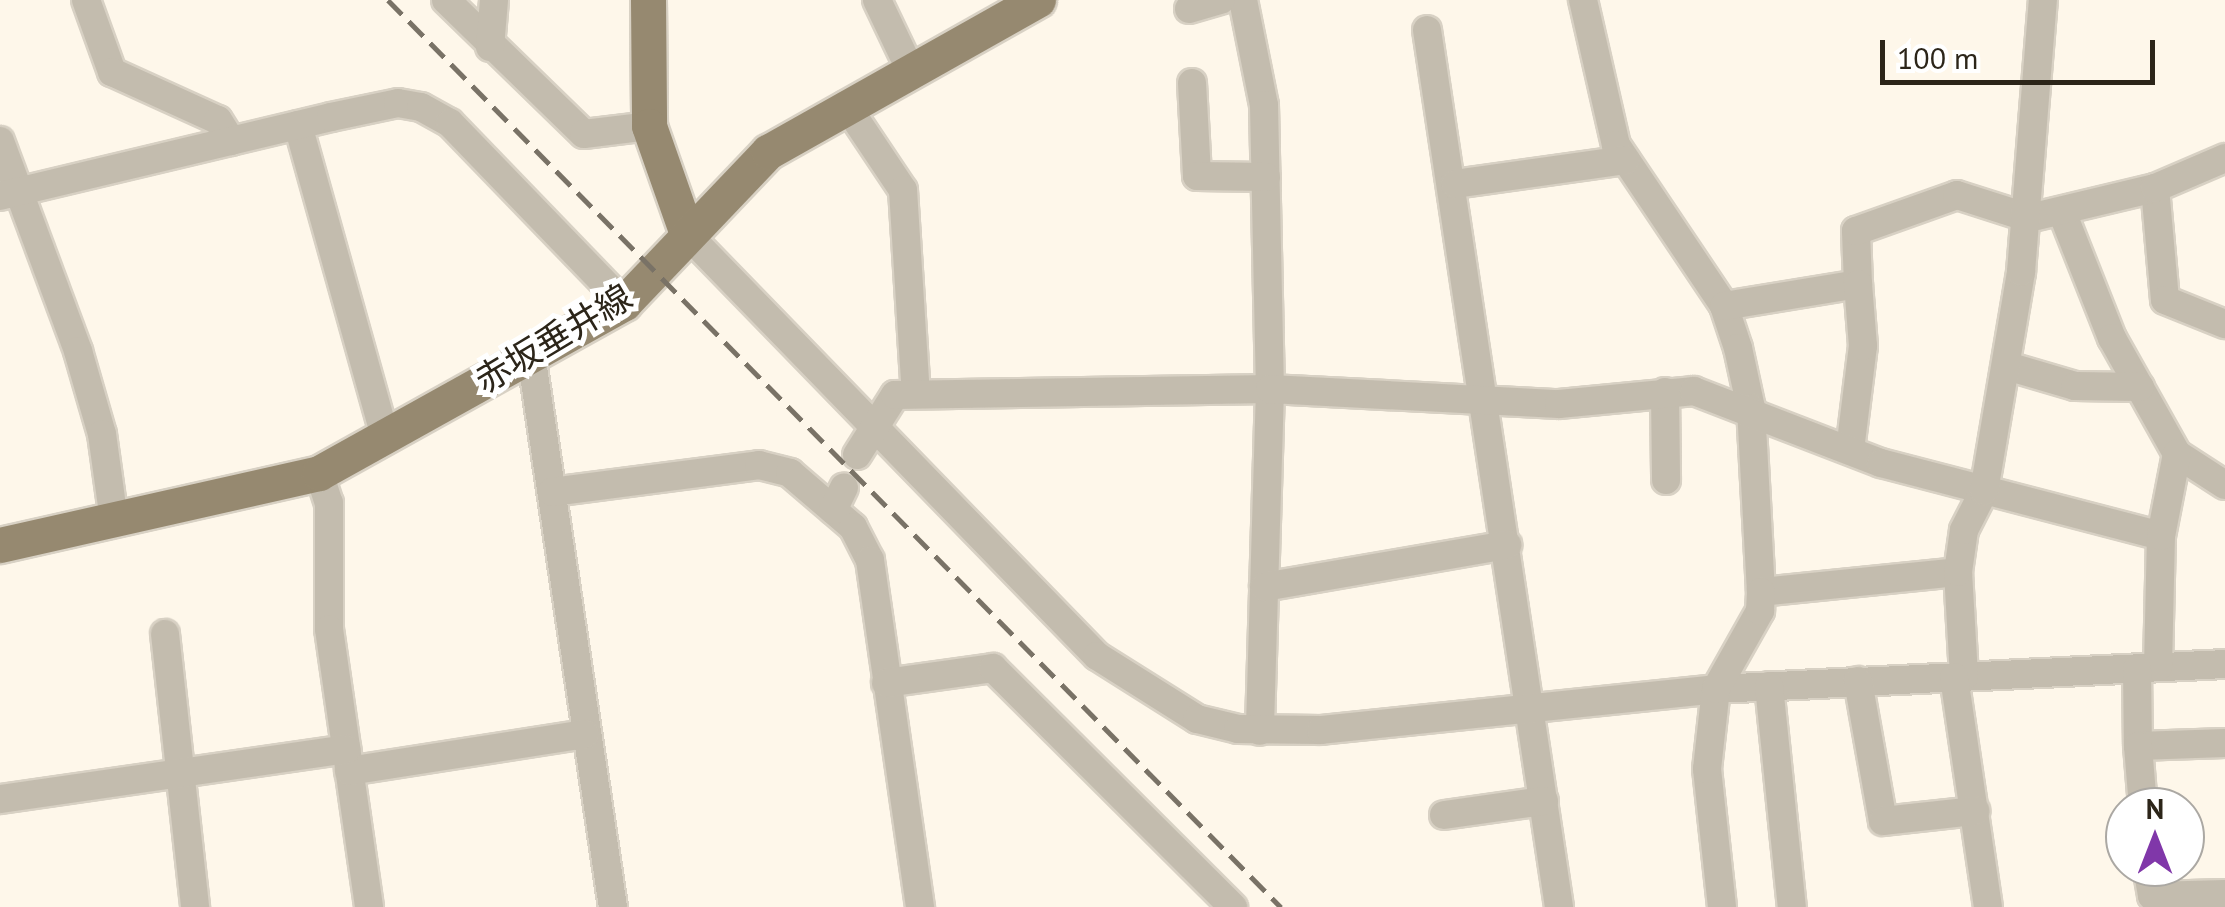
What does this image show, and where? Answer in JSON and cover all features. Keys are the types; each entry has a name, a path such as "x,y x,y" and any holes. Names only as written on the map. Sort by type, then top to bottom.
{"main road":[{"path":"648,0 650,126 687,234"},
{"name":"赤坂垂井線","path":"0,545 319,473 624,303 768,152 909,67 1038,0"}],"street":[{"path":"86,0 112,72 218,120 231,141"},
{"path":"446,0 490,47 584,134 650,126"},
{"path":"490,47 494,0"},
{"path":"877,0 909,67"},
{"path":"1189,9 1221,0"},
{"path":"1243,0 1260,58 1266,177 1270,388 1260,731"},
{"path":"1583,0 1626,160 1724,306 1751,408 1760,611 1716,689 1707,769 1722,907"},
{"path":"1988,907 1959,677 1958,572 1964,530 1984,492 2029,218 2043,0"},
{"path":"1427,30 1488,401 1544,801 1550,906"},
{"path":"1192,83 1197,176 1266,177"},
{"path":"9,194 298,125 398,104 421,107 450,123 624,303"},
{"path":"846,105 903,190 916,394"},
{"path":"298,125 385,437"},
{"path":"0,142 9,194 78,352 102,434 114,520"},
{"path":"1850,450 1863,346 1856,231 1958,195 2029,218 2062,212 2155,188 2225,158"},
{"path":"1455,184 1626,160"},
{"path":"2155,188 2165,300 2225,324"},
{"path":"2062,212 2140,387 2178,454 2225,485"},
{"path":"687,234 1097,656 1197,719 1260,731 1530,703 1716,689 2225,664"},
{"path":"1724,306 1858,284"},
{"path":"531,354 613,907"},
{"path":"2007,366 2075,386 2140,387"},
{"path":"856,455 870,424 896,395 1270,388 1559,404 1694,391 1751,408 1850,450 1984,492 2161,536"},
{"path":"1665,392 1666,480"},
{"path":"2141,787 2138,746 2161,536 2178,454"},
{"path":"552,492 759,465 790,472 838,498 870,560 920,907"},
{"path":"319,473 330,503 325,574 369,907"},
{"path":"1264,587 1507,545"},
{"path":"1762,592 1958,572"},
{"path":"165,634 195,907"},
{"path":"886,683 993,668 1233,907"},
{"path":"1858,681 1883,821 1975,811"},
{"path":"1769,686 1792,907"},
{"path":"0,799 178,773 347,760 585,734"},
{"path":"2138,746 2225,743"},
{"path":"1444,815 1544,801"},
{"path":"2151,887 2152,896 2225,894"}],"railway":[{"path":"388,0 1281,907"}]}
